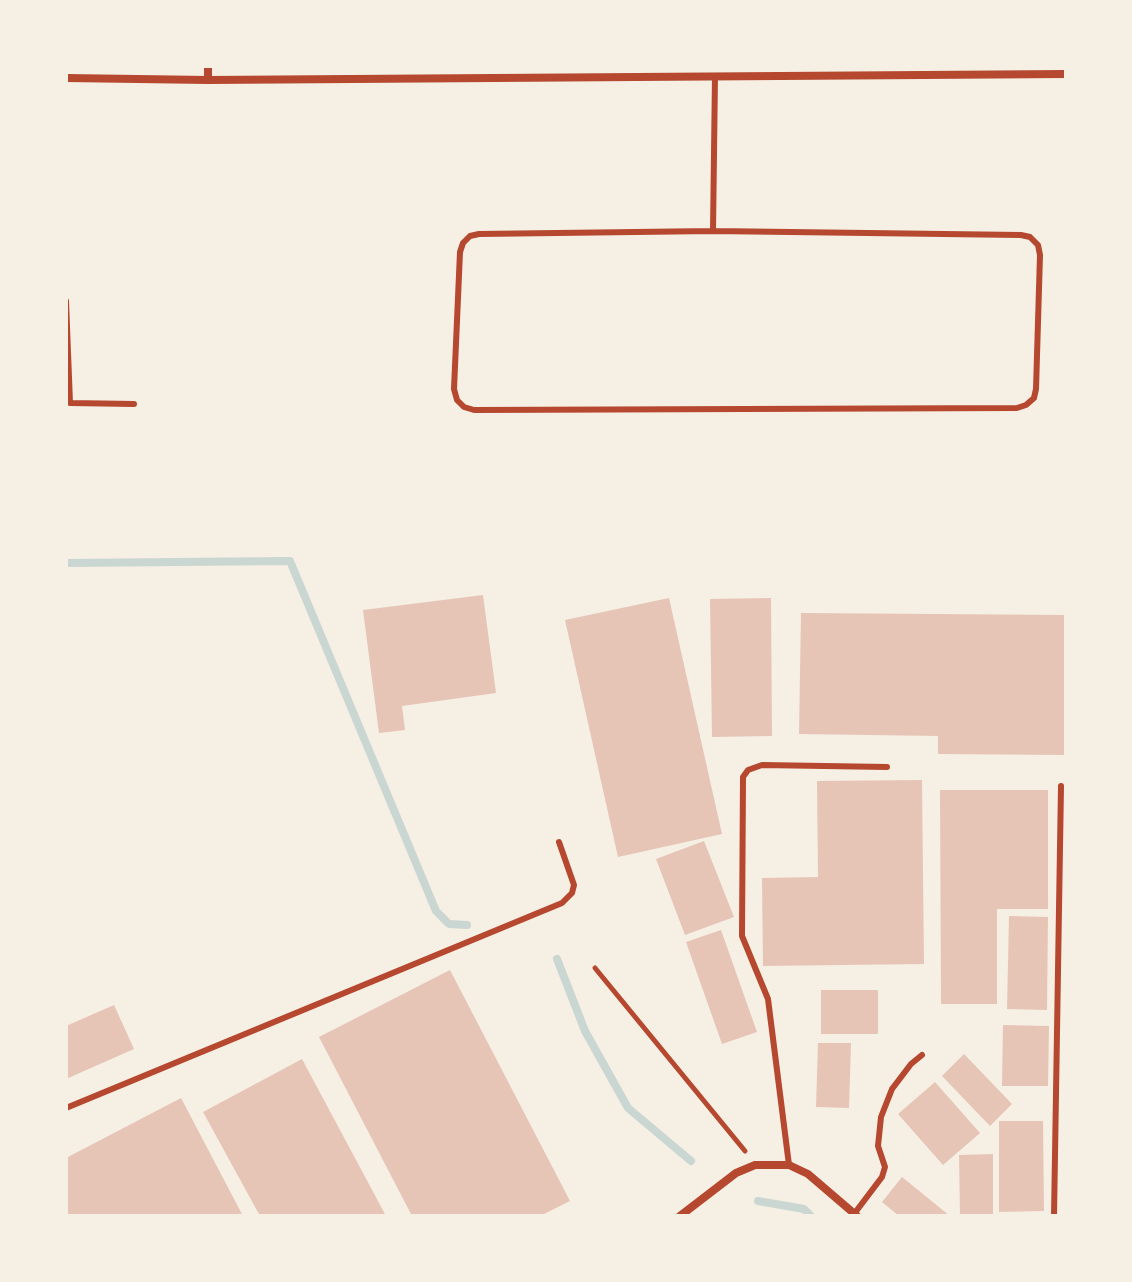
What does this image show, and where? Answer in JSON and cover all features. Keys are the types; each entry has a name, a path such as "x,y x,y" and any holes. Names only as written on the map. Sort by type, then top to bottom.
{"street":[{"path":"208,66 208,80"},
{"path":"66,78 208,80 1066,74"},
{"path":"680,1216 736,1173 755,1165 789,1165 808,1174 855,1215"}],"lane":[{"path":"713,231 715,76"},
{"path":"713,231 1030,237 1038,245 1040,255 1034,398 1017,408 506,410 474,410 464,407 457,400 454,389 460,252 470,236 713,231"},
{"path":"66,301 68,403 134,404"},
{"path":"789,1165 768,999 742,936 743,777 754,766 762,765 887,767"},
{"path":"1054,1216 1061,786"},
{"path":"66,1108 562,903 572,893 574,885 559,842"},
{"path":"855,1215 882,1177 885,1167 878,1146 881,1117 892,1089 922,1055"}],"path":[{"path":"595,968 755,1165"}],"building":[{"path":"483,595 496,693 402,706 405,730 379,733 363,610"},
{"path":"669,598 722,834 618,857 565,620"},
{"path":"771,598 772,736 712,737 710,599"},
{"path":"801,613 1066,615 1066,755 938,754 938,736 799,734"},
{"path":"922,780 924,964 763,966 762,878 818,877 817,781"},
{"path":"940,790 1048,790 1048,909 997,909 997,1004 941,1004"},
{"path":"704,841 734,917 685,935 656,859"},
{"path":"1009,916 1048,917 1047,1010 1007,1009"},
{"path":"721,930 757,1032 722,1044 686,942"},
{"path":"450,970 570,1201 540,1216 412,1216 319,1037"},
{"path":"821,990 878,990 878,1034 821,1034"},
{"path":"114,1005 134,1049 66,1079 66,1026"},
{"path":"1003,1025 1049,1026 1048,1086 1002,1086"},
{"path":"818,1043 851,1043 849,1108 816,1107"},
{"path":"964,1054 1012,1104 990,1126 942,1076"},
{"path":"302,1059 386,1216 260,1216 203,1112"},
{"path":"935,1082 980,1133 943,1165 898,1114"},
{"path":"181,1098 243,1216 66,1216 66,1158"},
{"path":"999,1121 1043,1121 1044,1211 999,1212"},
{"path":"993,1154 993,1216 960,1216 959,1155"},
{"path":"902,1177 950,1216 899,1216 882,1202"}],"waterway":[{"path":"66,563 290,561 436,911 449,924 467,925"},
{"path":"557,959 585,1031 628,1108 691,1161"},
{"path":"758,1201 804,1209 811,1216"}]}
